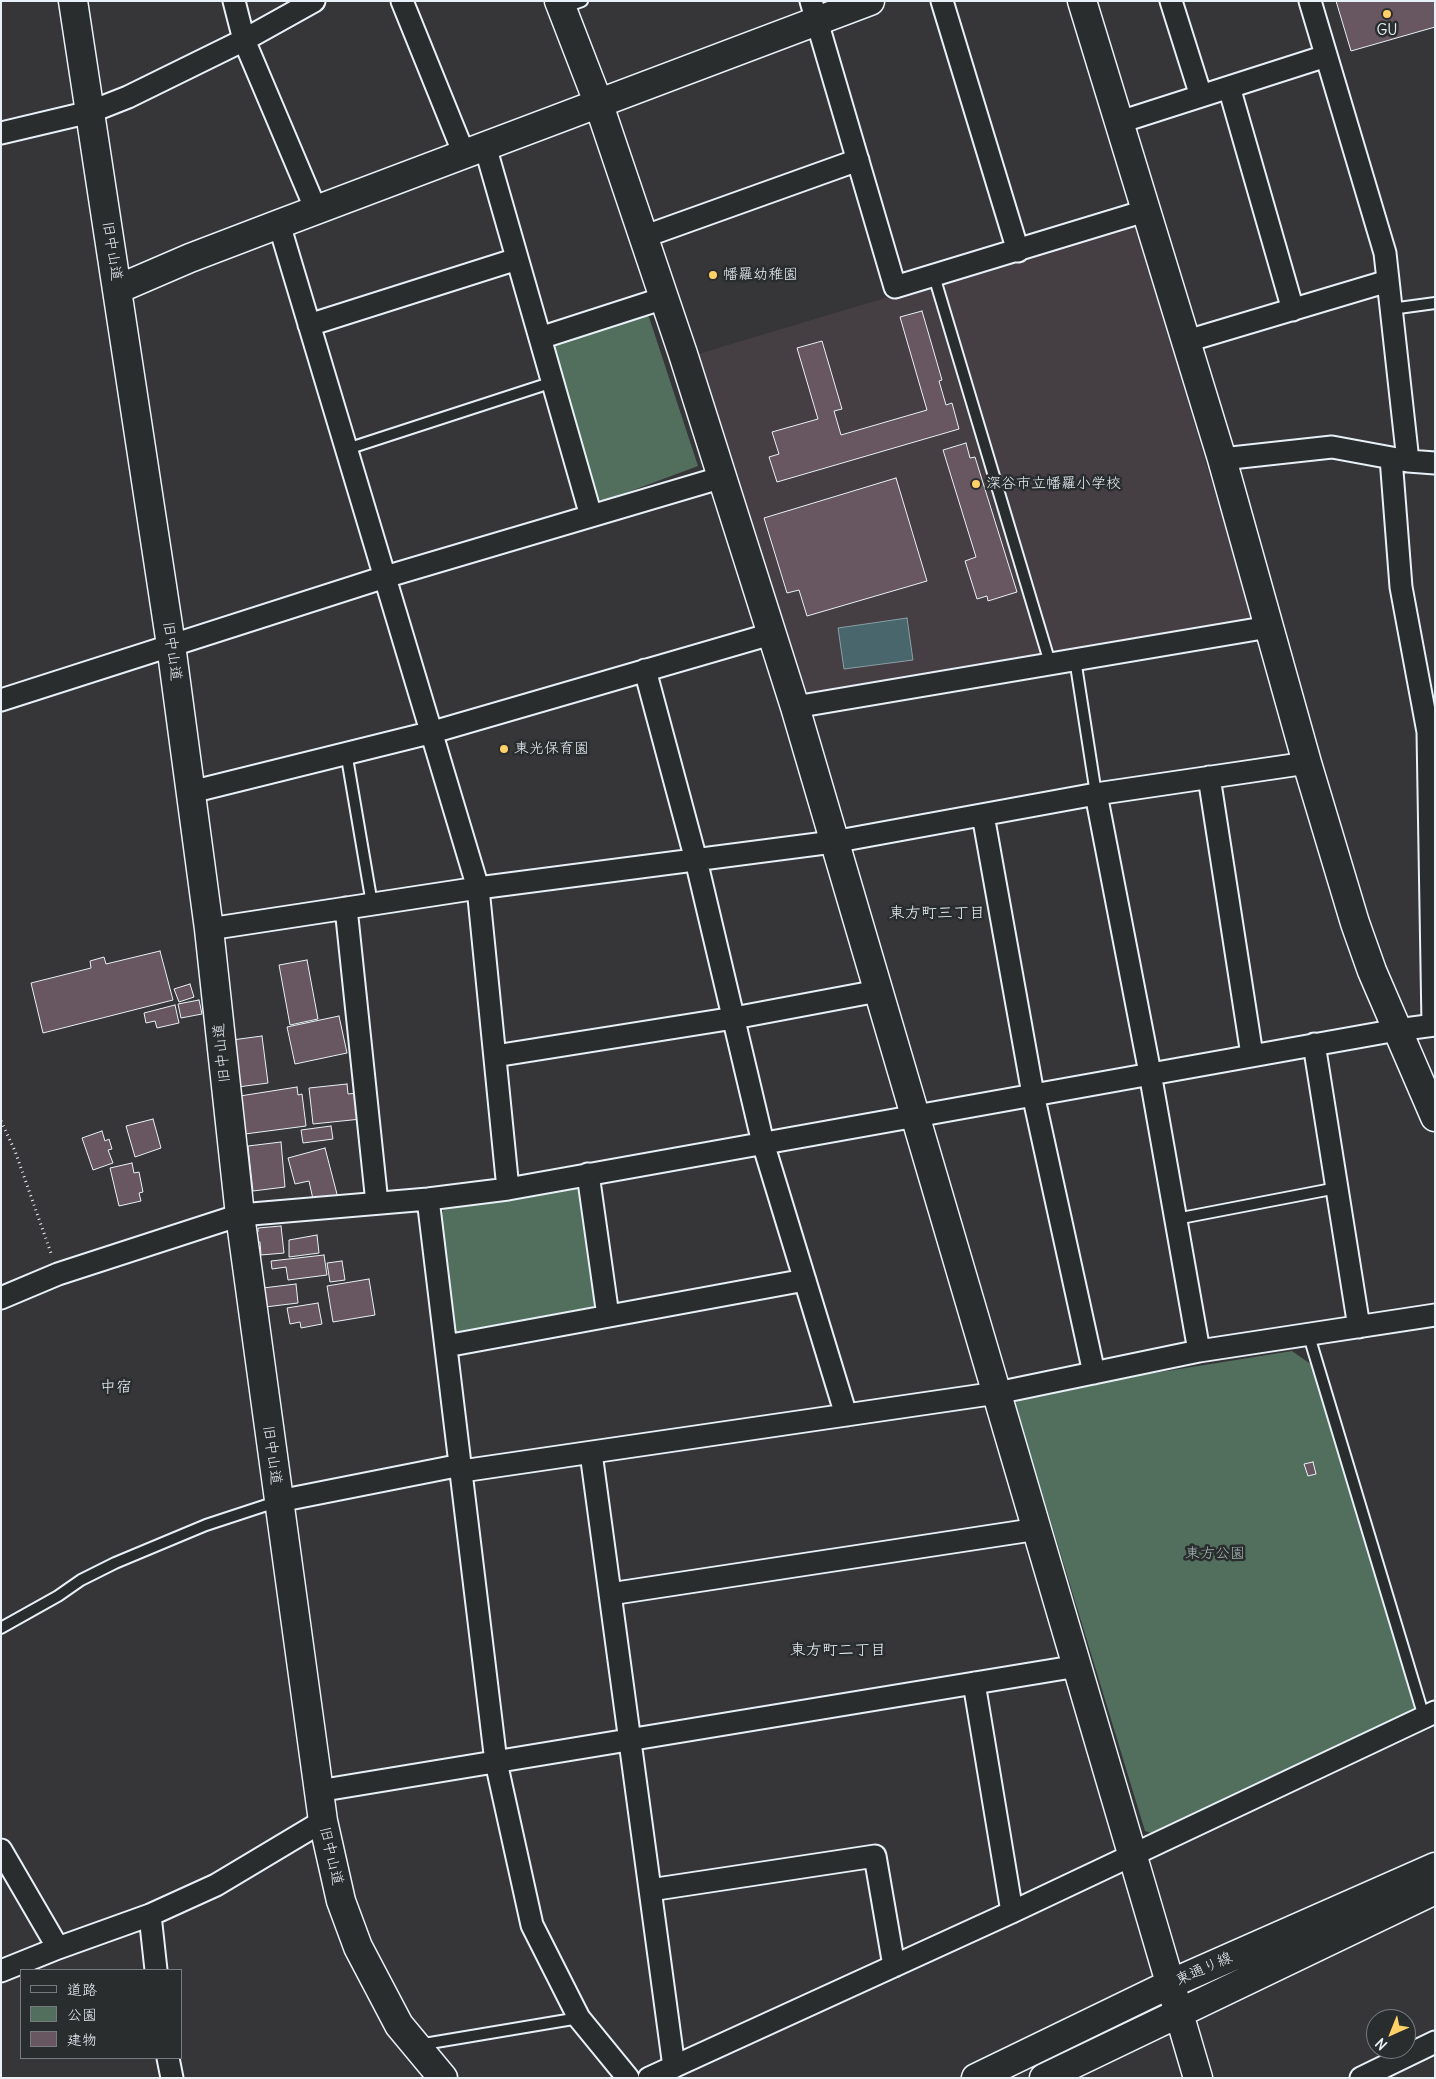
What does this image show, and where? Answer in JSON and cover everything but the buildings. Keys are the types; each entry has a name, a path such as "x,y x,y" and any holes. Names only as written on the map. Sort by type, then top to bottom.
{"street":[{"name":"旧中山道","path":"73,1 171,645 208,929 240,1215 323,1821 342,1901 358,1947 384,2001 415,2046 443,2078"},
{"path":"234,1 244,40 316,210"},
{"path":"1,133 90,112 128,97 244,40 314,1"},
{"path":"402,1 474,150 517,259 591,516"},
{"path":"118,289 190,258 598,102 814,12 870,1"},
{"path":"942,1 1018,251"},
{"path":"1082,1 1120,122 1145,211 1187,341 1355,923 1397,1030 1435,1117"},
{"path":"1171,1 1201,96"},
{"path":"1,1298 58,1274 240,1215 428,1199 508,1189 1150,1073 1434,1025 1428,732 1401,587 1400,459 1391,309 1385,253 1310,1"},
{"path":"568,4 642,237 724,477 795,707 833,842 998,1393 1198,2078"},
{"path":"814,12 895,288 1145,211"},
{"path":"1120,122 1326,56"},
{"path":"1230,87 1293,310"},
{"path":"642,237 858,160"},
{"path":"279,224 433,732 478,888 508,1189"},
{"path":"309,325 517,259"},
{"path":"1187,341 1388,281"},
{"path":"540,338 664,298"},
{"path":"1222,460 1332,447 1400,459 1435,462"},
{"path":"1,700 385,577 724,477"},
{"path":"795,707 1269,627"},
{"path":"191,792 346,752 433,732 771,634"},
{"path":"645,670 696,860 763,1143 846,1415"},
{"path":"208,929 478,888 833,842 1096,794 1308,763"},
{"path":"1209,777 1252,1055"},
{"path":"1096,794 1150,1073 1199,1351"},
{"path":"983,815 1032,1094 1094,1373"},
{"path":"346,908 376,1203"},
{"path":"495,1056 734,1018 878,991"},
{"path":"1314,1044 1359,1327"},
{"path":"588,1174 608,1316"},
{"path":"428,1199 496,1762 532,1925 579,2018 628,2078"},
{"path":"446,1346 805,1280"},
{"path":"279,1502 462,1468 591,1453 998,1393 1199,1351 1309,1336 1435,1315"},
{"path":"591,1453 674,2067"},
{"path":"610,1594 1038,1529"},
{"path":"318,1791 1078,1666"},
{"path":"974,1683 1012,1912"},
{"path":"649,2078 1012,1912 1132,1853 1430,1714"},
{"path":"1,1971 150,1915 216,1885 323,1821"},
{"path":"1,1850 58,1948"},
{"path":"650,1890 875,1856 894,1966"},
{"name":"東通り線","path":"976,2078 1170,1984 1435,1868"},
{"name":"東通り線","path":"1044,2078 1435,1890"},
{"path":"150,1915 156,1969"},
{"path":"1361,2078 1434,2047"},
{"path":"168,2059 172,2078"}],"lane":[{"path":"934,276 1050,663"},
{"path":"1391,309 1435,303"},
{"path":"346,449 553,382"},
{"path":"1075,659 1096,794"},
{"path":"346,752 372,904"},
{"path":"1176,1219 1337,1188"},
{"path":"1309,1336 1430,1714"},
{"path":"1,1628 58,1596 80,1580 115,1563 206,1525 279,1502"},
{"path":"415,2046 579,2018"}],"path":[{"path":"1,1121 14,1151 58,1274"}],"shaded area":[{"name":"深谷市立幡羅小学校","path":"1129,225 1136,228 1251,615 1247,622 812,693 805,690 698,354"}],"green space":[{"path":"640,312 649,317 698,466 604,501 594,497 552,348 555,340"},
{"path":"571,1183 580,1189 599,1301 588,1311 454,1335 438,1220 446,1206"},
{"name":"東方公園","path":"1292,1351 1312,1365 1415,1704 1412,1715 1154,1834 1145,1831 1015,1404 1023,1394"}],"water":[{"path":"907,618 913,660 844,669 838,628"}],"place":[{"name":"GU","path":"1387,14"},
{"name":"幡羅幼稚園","path":"713,275"},
{"name":"深谷市立幡羅小学校","path":"976,484"},
{"name":"東光保育園","path":"504,749"}],"district":[{"name":"東方町三丁目","path":"937,913"},
{"name":"中宿","path":"116,1387"},
{"name":"東方町二丁目","path":"838,1650"}]}
